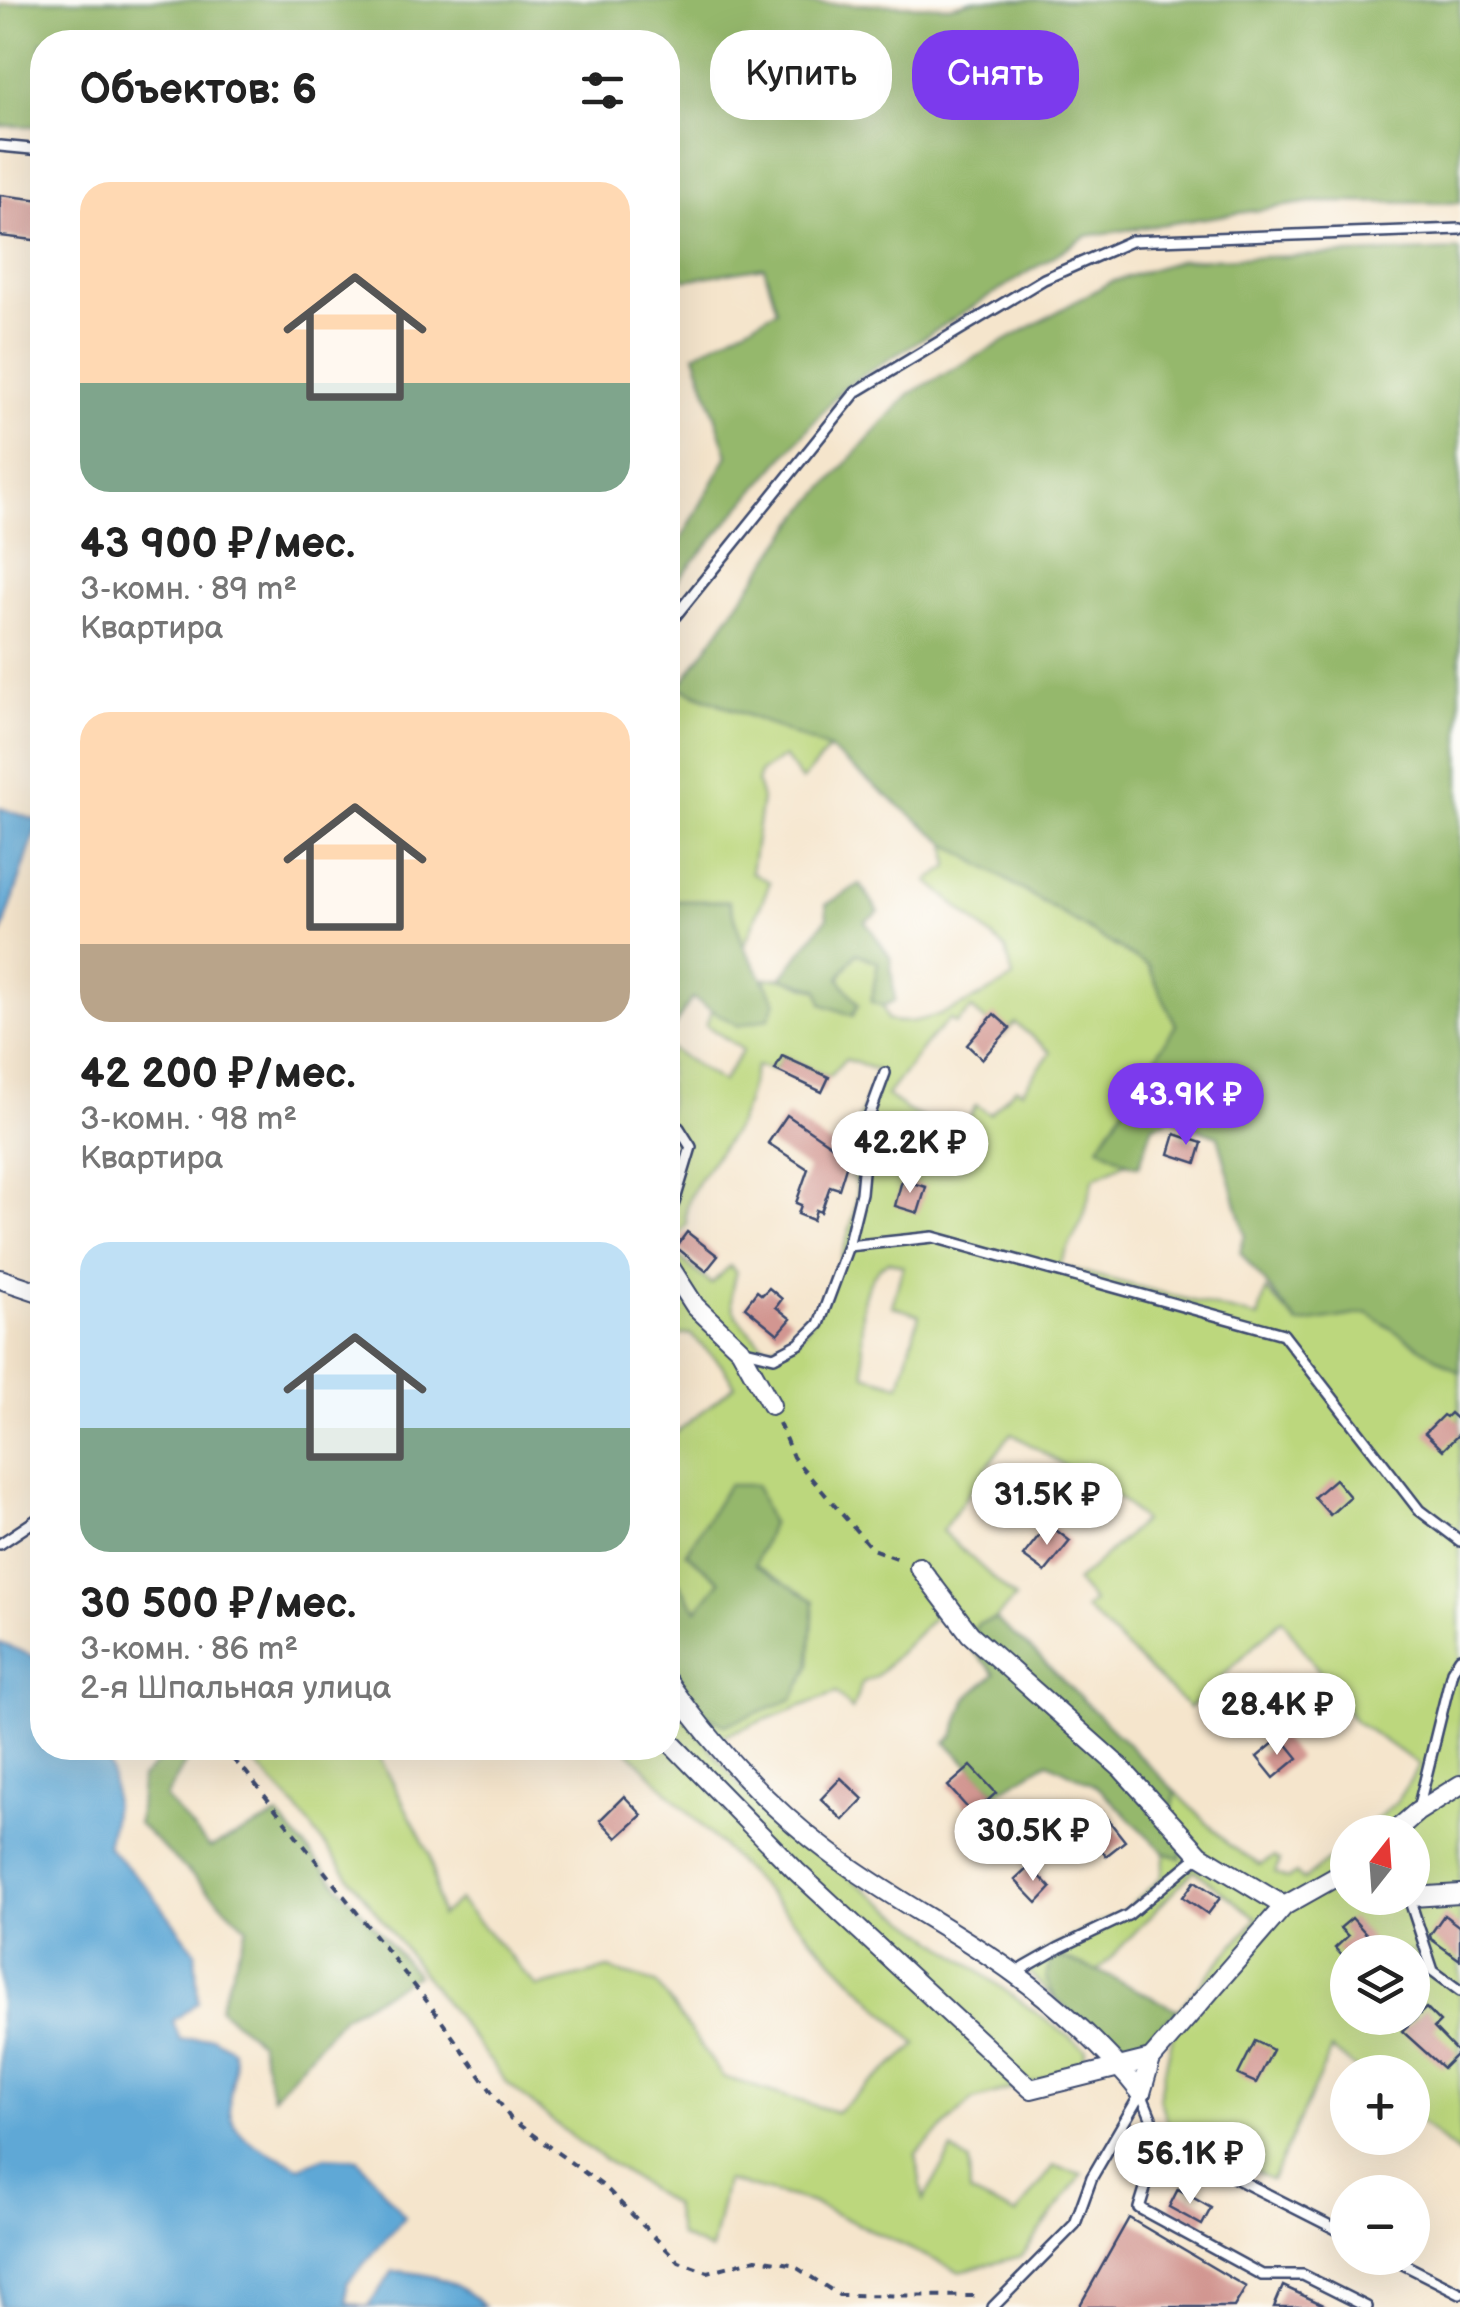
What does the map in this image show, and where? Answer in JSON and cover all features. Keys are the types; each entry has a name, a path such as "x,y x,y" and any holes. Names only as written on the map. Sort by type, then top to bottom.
{"street":[{"path":"0,1279 30,1290"},
{"path":"680,1283 695,1306 740,1348 771,1405"},
{"path":"919,1567 970,1634 1121,1768 1200,1855 1284,1906"},
{"path":"680,1699 751,1786 829,1852 1015,1973 1119,2064 1141,2093"},
{"path":"680,1752 796,1872 1031,2089 1150,2059"},
{"path":"1414,1815 1460,1785"},
{"path":"1141,2093 1150,2059 1284,1906 1330,1880"},
{"path":"1430,1896 1460,1894"}],"lane":[{"path":"0,146 30,149"},
{"path":"680,610 856,392 1044,279 1131,241 1460,229"},
{"path":"740,1348 774,1357 799,1344 818,1324 848,1246 861,1193 868,1119 885,1072"},
{"path":"680,1130 691,1147 680,1183"},
{"path":"848,1246 933,1237 1282,1334 1420,1510 1460,1542"},
{"path":"0,1544 30,1524"},
{"path":"1417,1812 1452,1672 1460,1658"},
{"path":"1015,1973 1128,1915 1200,1855"},
{"path":"1416,1915 1433,1971 1460,1991"},
{"path":"993,2307 1075,2224 1092,2177 1141,2093"},
{"path":"1141,2093 1160,2140 1139,2208 1262,2274 1303,2275 1367,2307"},
{"path":"1160,2140 1330,2227"},
{"path":"1426,2275 1460,2292"}],"path":[{"path":"771,1405 793,1458 872,1549 919,1567"},
{"path":"234,1760 422,1994 511,2119 606,2188 678,2262 708,2272 756,2259 792,2264 839,2296 1006,2296"}],"green space":[{"path":"32,0 612,0 949,6 975,0 1460,0 1460,203 1312,202 1086,236 843,388 680,577 680,541 728,455 695,354 777,310 764,267 686,280 680,273 680,30 30,30 30,126 0,126 0,5"},
{"path":"1460,250 1460,1373 1367,1313 1298,1324 1240,1252 1245,1234 1218,1136 1171,1119 1153,1125 1139,1166 1099,1146 1176,1025 1148,966 947,844 829,749 680,687 802,513 909,394 1111,282 1181,260"},
{"path":"680,688 829,749 802,781 784,757 760,772 757,783 762,799 751,872 770,882 744,947 729,901 680,901"},
{"path":"947,844 1148,966 1176,1025 1100,1145 1126,1162 1094,1178 1082,1221 1059,1266 1258,1318 1266,1290 1298,1324 1367,1313 1460,1373 1460,2155 1430,2130 1430,2055 1339,2055 1332,2049 1272,2180 1168,2125 1159,2098 1178,2010 1257,1918 1194,1870 1098,1971 1060,1957 1056,2000 1020,1964 1125,1910 1161,1878 1165,1853 1180,1858 1168,1826 1176,1792 1229,1845 1260,1865 1274,1857 1280,1861 1275,1873 1287,1879 1296,1873 1303,1880 1330,1859 1330,1915 1430,1915 1430,1815 1381,1815 1396,1802 1420,1765 1355,1721 1282,1619 1189,1708 1085,1609 1093,1602 1076,1582 1143,1521 1124,1502 1011,1433 942,1531 1015,1598 995,1619 978,1624 966,1643 937,1614 876,1676 862,1683 852,1710 836,1693 722,1736 696,1708 771,1524 686,1553 720,1581 697,1611 680,1585 680,1429 735,1385 721,1364 690,1334 680,1334 680,1257 711,1284 730,1266 736,1272 731,1296 736,1314 765,1346 795,1339 826,1294 850,1228 857,1194 848,1157 877,1070 845,1059 829,1077 782,1056 775,1070 756,1066 736,1127 695,1187 686,1213 687,1224 680,1232 680,1055 722,1082 743,1050 706,1025 712,1010 738,1026 776,1001 764,979 781,978 858,1004 839,978 856,953 878,962 871,1001 883,1006 887,1019 915,1021 951,1010 1013,978 1006,949 928,881 949,867","holes":["972,1009 1003,1036 1015,1023 1051,1052 1022,1091 1016,1087 990,1114 976,1105 958,1136 905,1109 887,1095 950,1019 955,1024","888,1261 903,1266 892,1306 919,1315 900,1385 865,1375 862,1313 876,1272"]},
{"path":"860,884 879,912 865,921 890,957 895,1001 883,1006 871,1002 878,962 856,953 839,978 858,1004 853,1016 822,1004 818,989 781,978 827,918 826,905"},
{"path":"680,901 729,901 744,947 776,1001 769,1018 738,1026 692,998 680,1017"},
{"path":"728,1485 756,1485 771,1524 755,1565 814,1601 810,1666 793,1699 725,1725 696,1708 680,1683 680,1585 697,1610 720,1581 686,1553"},
{"path":"995,1619 1035,1653 1176,1792 1168,1826 1183,1844 1180,1858 1165,1853 1098,1787 1048,1762 996,1793 946,1742 954,1735 967,1698 995,1674 966,1643 978,1624"},
{"path":"680,1710 742,1789 836,1868 1086,2049 1080,2069 973,2100 916,2154 923,2200 952,2150 969,2162 970,2193 1016,2215 1054,2166 1082,2174 1022,2256 960,2272 810,2202 726,2181 711,2251 679,2236 673,2205 573,2138 506,2082 295,1806 251,1760 381,1760 430,1855 440,1916 459,1900 537,1987 608,1969 656,1983 723,2077 836,2112 917,2045 637,1760 680,1760"},
{"path":"160,1760 186,1762 165,1798 210,1848 278,1816 417,1975 343,2016 273,2097 259,2042 219,2008 247,1927 138,1824 141,1778"},
{"path":"1059,1957 1098,1971 1178,2010 1149,2037 1126,2043 1091,2028 1056,2000 1046,1979 1051,1960"}],"water":[{"path":"0,808 30,818 30,848 0,939"},
{"path":"0,1643 30,1655 30,1760 107,1760 114,1796 107,1846 148,1888 195,1951 198,2002 173,2021 180,2040 211,2037 231,2048 234,2065 230,2110 240,2133 262,2149 300,2167 326,2157 358,2159 405,2217 347,2283 347,2302 366,2307 0,2307"},
{"path":"393,2271 443,2280 484,2307 367,2307"}],"building":[{"path":"0,195 30,199 30,240 0,236"},
{"path":"994,1014 1010,1028 982,1059 967,1045"},
{"path":"782,1056 829,1077 822,1092 775,1070"},
{"path":"787,1115 849,1157 839,1189 830,1186 821,1212 816,1210 813,1220 798,1214 801,1205 796,1203 808,1169 768,1143"},
{"path":"1175,1134 1202,1143 1196,1163 1169,1154"},
{"path":"902,1180 926,1187 918,1213 895,1206"},
{"path":"687,1232 718,1256 706,1271 680,1250 680,1242"},
{"path":"769,1288 782,1299 776,1307 791,1319 778,1334 745,1307 757,1291 762,1295"},
{"path":"1450,1413 1460,1422 1460,1433 1443,1450 1425,1433"},
{"path":"1335,1479 1350,1497 1330,1515 1314,1497"},
{"path":"1048,1524 1070,1541 1045,1572 1023,1556"},
{"path":"1281,1737 1298,1758 1274,1778 1257,1757"},
{"path":"971,1766 996,1793 973,1814 948,1786"},
{"path":"841,1778 863,1799 843,1820 821,1799"},
{"path":"624,1796 642,1815 617,1838 600,1820"},
{"path":"1102,1812 1125,1841 1106,1856 1083,1826"},
{"path":"1030,1866 1051,1888 1037,1903 1015,1880"},
{"path":"1195,1881 1220,1898 1208,1914 1183,1897"},
{"path":"1444,1915 1460,1927 1460,1960 1431,1939"},
{"path":"1352,1918 1367,1935 1347,1935 1340,1928"},
{"path":"1430,2012 1440,2022 1434,2028 1458,2053 1443,2068 1406,2035 1430,2035"},
{"path":"1255,2041 1273,2050 1256,2083 1238,2075"},
{"path":"1178,2189 1211,2208 1202,2225 1169,2207"},
{"path":"1129,2218 1246,2287 1234,2307 1079,2307"},
{"path":"1283,2286 1328,2307 1274,2307"}]}
